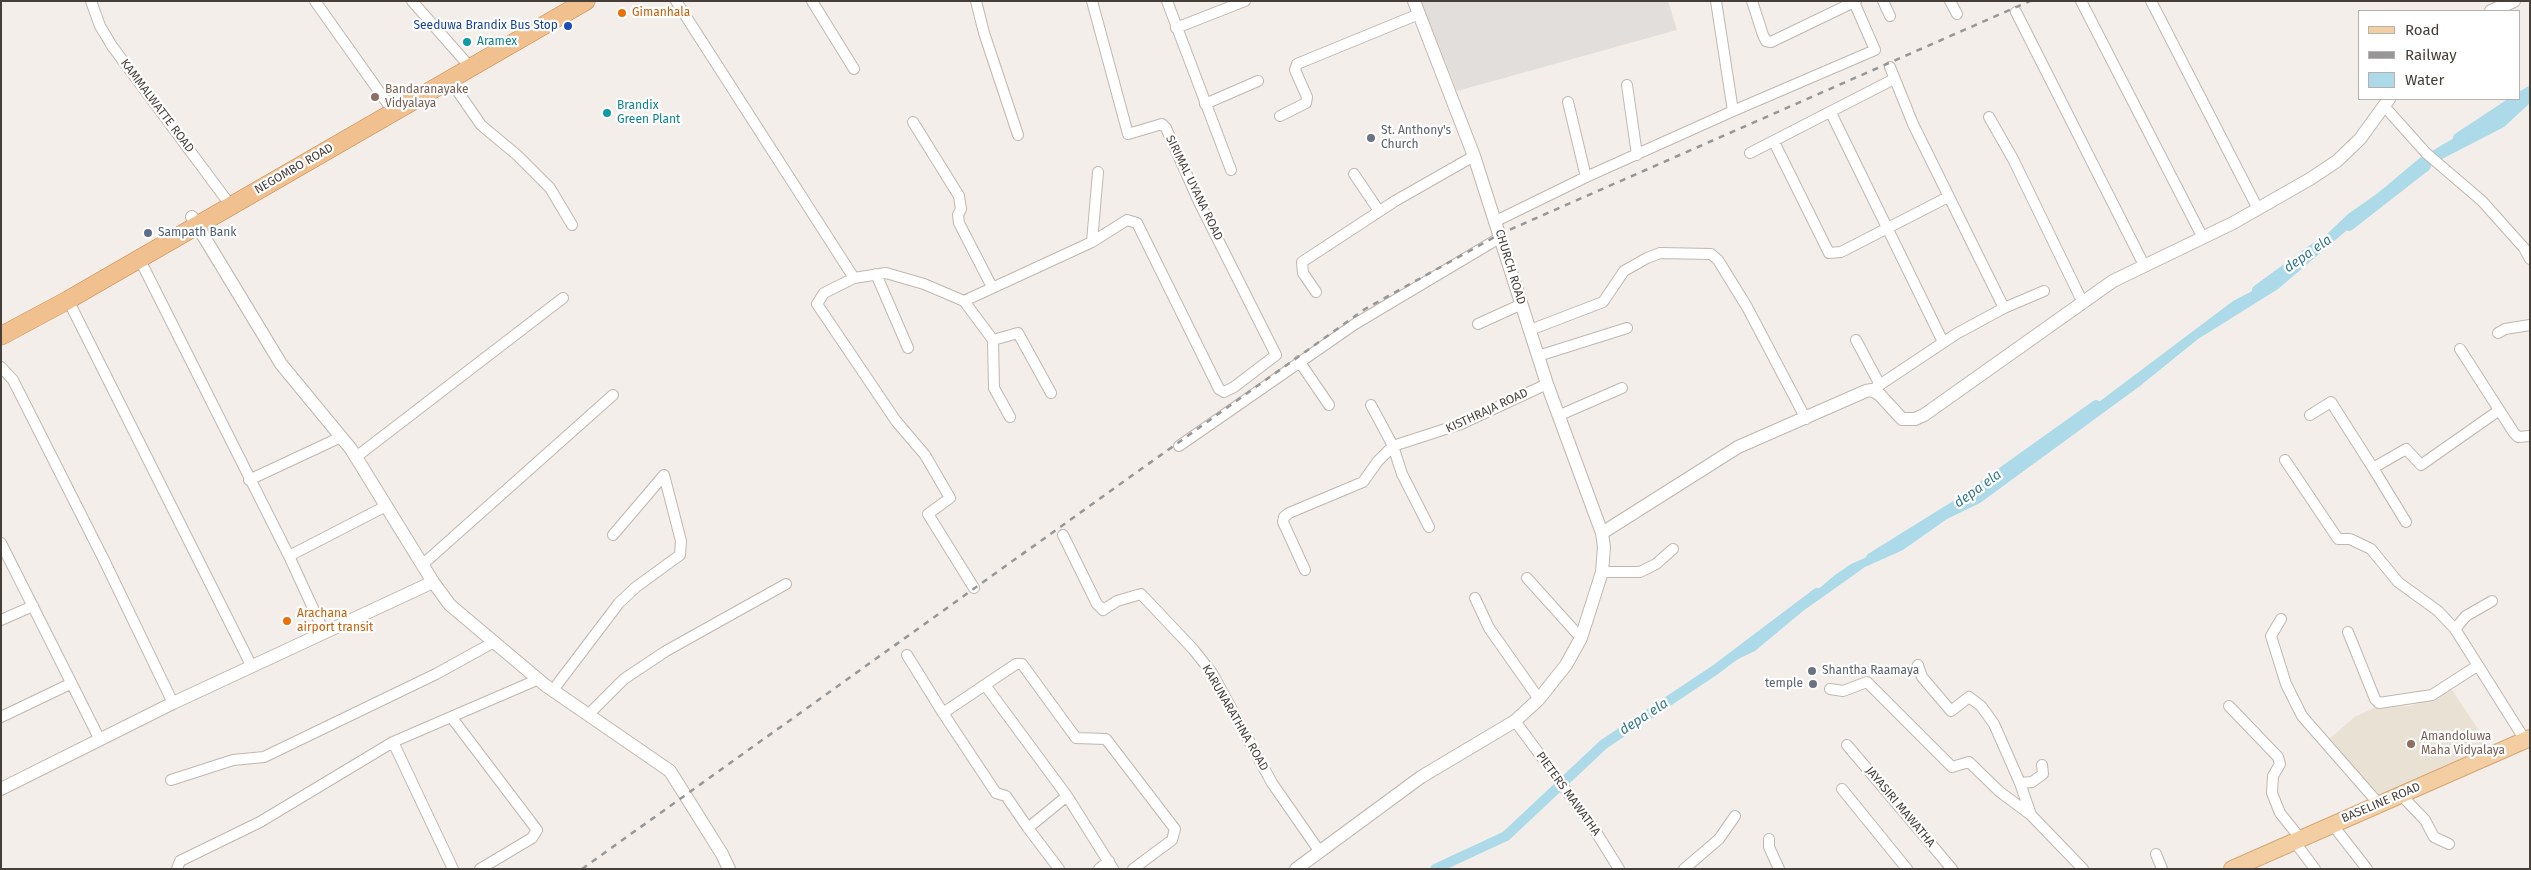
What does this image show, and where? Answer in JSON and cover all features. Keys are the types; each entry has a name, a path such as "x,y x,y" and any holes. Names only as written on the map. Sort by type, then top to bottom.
{"highway":[{"name":"NEGOMBO ROAD","path":"228,201 450,80 468,64 565,1"},
{"name":"NEGOMBO ROAD","path":"1,326 194,221 388,104 586,1"},
{"name":"NEGOMBO ROAD","path":"1,336 68,300 139,258 194,221"}],"main road":[{"name":"BASELINE ROAD","path":"2236,868 2527,739"}],"street":[{"name":"KAMMALWATTE ROAD","path":"91,1 100,26 112,46 228,201"},
{"path":"316,1 388,104"},
{"path":"412,1 468,64"},
{"path":"676,1 854,278"},
{"path":"812,1 854,69"},
{"path":"976,1 984,33 1018,135"},
{"name":"SIRIMAL UYANA ROAD","path":"1092,1 1128,134 1162,124 1166,128 1199,202 1276,355 1234,387 1224,392 1219,389 1137,223 1127,220 1092,242"},
{"path":"1167,1 1231,170"},
{"path":"1176,28 1245,1"},
{"name":"CHURCH ROAD","path":"1296,869 1421,777 1515,721 1539,699 1566,665 1581,638 1602,572 1604,547 1602,533 1547,384 1474,156 1414,1"},
{"path":"1716,1 1733,111"},
{"path":"1496,221 1586,177 1875,50 1855,2 1771,42 1766,41 1763,35 1752,1"},
{"path":"1883,1 1890,16"},
{"path":"1950,1 1957,14"},
{"path":"2081,1 2203,238"},
{"path":"2151,1 2258,209"},
{"path":"2492,10 2514,1"},
{"path":"2016,12 2144,265"},
{"path":"1280,116 1306,102 1307,97 1295,70 1297,64 1419,14"},
{"path":"1890,67 1948,197 2004,308"},
{"path":"1750,153 1831,113 1894,78"},
{"path":"450,80 480,125 517,155 550,188 572,225"},
{"path":"1205,104 1258,81"},
{"path":"1627,85 1637,155"},
{"path":"1568,102 1586,177"},
{"path":"1856,340 1876,388 1902,419 1924,415 2082,301 2113,281 2203,238 2258,209 2336,161 2360,138 2387,102 2426,153 2482,201 2524,248 2530,259"},
{"path":"1831,113 1943,342"},
{"path":"1988,116 2013,159 2082,301"},
{"path":"914,122 959,196 961,209 958,215 958,223 992,287"},
{"path":"1774,142 1829,253 1841,252 1948,197"},
{"path":"1316,292 1303,273 1302,262 1379,211 1444,171 1474,156"},
{"path":"964,301 1092,242 1098,172"},
{"path":"1354,174 1379,211"},
{"path":"194,221 281,364 356,457 422,565 450,605 539,680 670,771 722,854 729,869"},
{"path":"1179,446 1355,324 1500,237"},
{"path":"1530,330 1603,302 1624,271 1660,253 1711,254 1718,260 1747,308 1806,419"},
{"path":"139,258 249,480 289,556 324,632"},
{"path":"974,588 928,514 950,498 925,455 896,421 817,304 824,294 854,278 886,273 924,284 964,301 993,340 994,388 1010,417"},
{"path":"876,274 908,348"},
{"path":"1602,533 1738,447 1876,388 1943,342 2004,308 2044,291"},
{"path":"356,457 562,298"},
{"path":"68,300 252,667"},
{"path":"1478,324 1522,304"},
{"path":"2498,333 2505,329 2530,325"},
{"path":"1538,356 1626,328"},
{"path":"993,340 1018,333 1051,393"},
{"path":"2460,350 2498,411 2518,437 2530,436"},
{"path":"1300,361 1329,405"},
{"path":"1,367 13,380 104,560 173,703"},
{"name":"KISTHRAJA ROAD","path":"1393,446 1461,424 1547,384"},
{"path":"1560,415 1622,388"},
{"path":"422,565 613,395"},
{"path":"2310,415 2331,402 2406,522"},
{"path":"1371,405 1393,446 1402,474 1429,527"},
{"path":"2373,468 2406,449 2421,465 2498,411"},
{"path":"249,480 341,437"},
{"path":"1305,570 1283,522 1284,517 1363,482 1378,461 1393,446"},
{"path":"2285,460 2338,539 2350,539 2371,549 2398,582 2438,611 2455,629 2477,666 2527,739"},
{"path":"553,690 619,603 636,587 680,555 681,541 664,474 613,535"},
{"path":"289,556 386,506"},
{"name":"KARUNARATHNA ROAD","path":"1063,535 1097,604 1103,610 1117,600 1141,594 1212,673 1272,783 1320,852"},
{"path":"1,543 70,684 100,740"},
{"path":"1602,572 1640,572 1656,564 1673,549"},
{"path":"1527,578 1581,638"},
{"path":"1,789 173,703 433,582"},
{"path":"588,715 624,679 666,651 786,584"},
{"path":"1475,598 1489,628 1539,699"},
{"path":"2455,629 2466,616 2492,601"},
{"path":"1,620 33,606"},
{"path":"2281,619 2271,636 2286,684 2302,716 2379,804"},
{"path":"2348,632 2375,699 2379,703 2432,695 2477,666"},
{"path":"171,780 233,760 264,757 436,674 494,642"},
{"path":"907,655 996,792 1006,796 1059,869"},
{"path":"943,713 1016,664 1022,664 1076,738 1106,739 1175,829 1172,840 1133,869"},
{"path":"1918,665 1922,676 1951,710 1969,697 1981,706 1994,724 2020,783 2031,815"},
{"path":"177,869 180,860 260,822 393,742 539,680"},
{"path":"1830,689 1843,692 1867,682 1952,767 1968,762 2000,792 2031,815 2083,869"},
{"path":"1,717 70,684"},
{"path":"985,685 1067,796 1111,865 1099,869"},
{"path":"2229,706 2278,758 2280,764 2272,776 2272,793 2280,813 2315,869"},
{"path":"452,718 537,830 532,838 480,869"},
{"name":"PIETERS MAWATHA","path":"1515,721 1591,824 1619,869"},
{"path":"393,742 453,869"},
{"name":"JAYASIRI MAWATHA","path":"1847,745 1952,869"},
{"path":"2020,783 2032,782 2043,774 2042,765"},
{"path":"1842,789 1907,869"},
{"path":"2401,794 2425,820 2434,837 2449,844"},
{"path":"1028,828 1067,796"},
{"path":"1684,869 1718,839 1735,816"},
{"path":"2332,824 2367,869"},
{"path":"1769,839 1769,847 1779,869"},
{"path":"2156,854 2162,869"}],"shaded area":[{"path":"1421,1 1668,1 1677,30 1457,91"},
{"name":"Amandoluwa Maha Vidyalaya","path":"2452,690 2492,750 2381,798 2329,739 2356,716 2376,707 2410,706"}],"water":[{"path":"2530,93 2530,103 2504,127 2440,160 2432,151 2521,100"},
{"path":"2422,156 2430,164 2360,219 2278,289 2198,339 2140,386 1980,503 1947,519 1903,550 1865,567 1803,611 1755,651 1715,670 1752,645 1835,575 1851,564 1899,543 1953,507 2067,426 2233,301 2285,274 2348,214 2378,193"}],"waterway":[{"name":"depa ela","path":"2521,96 2530,91"},
{"name":"depa ela","path":"2458,138 2515,100"},
{"name":"depa ela","path":"2349,226 2426,166"},
{"name":"depa ela","path":"2257,290 2320,244"},
{"name":"depa ela","path":"1871,558 1953,507 2096,405"},
{"name":"depa ela","path":"1435,869 1506,836 1604,744 1715,670 1817,593"}],"railway":[{"path":"582,869 1365,309 1500,234 2030,1"}],"place":[{"name":"Gimanhala","path":"622,13"},
{"name":"Seeduwa Brandix Bus Stop","path":"568,26"},
{"name":"Aramex","path":"467,42"},
{"name":"Bandaranayake Vidyalaya","path":"375,97"},
{"name":"Brandix Green Plant","path":"607,113"},
{"name":"St. Anthony's Church","path":"1371,138"},
{"name":"Sampath Bank","path":"148,233"},
{"name":"Arachana airport transit","path":"287,621"},
{"name":"Shantha Raamaya","path":"1812,671"},
{"name":"temple","path":"1813,684"},
{"name":"Amandoluwa Maha Vidyalaya","path":"2411,744"}]}
